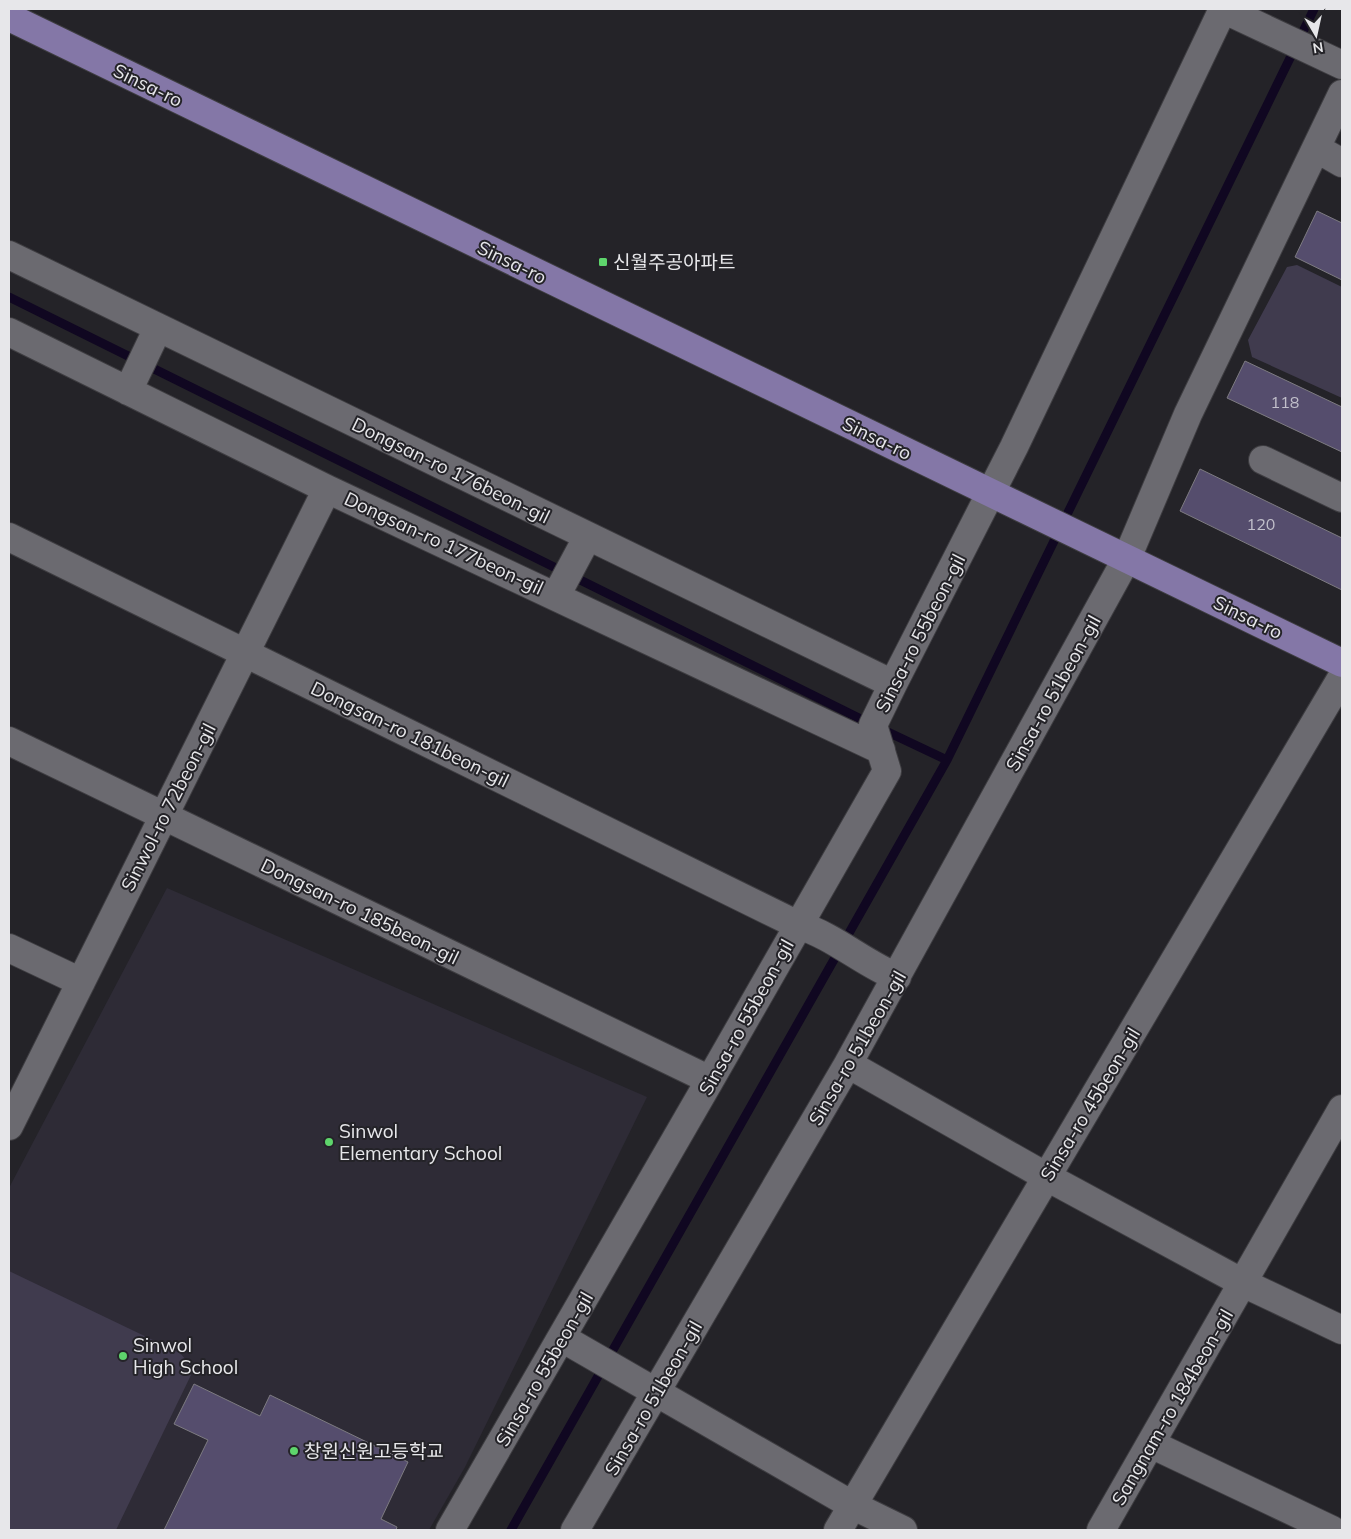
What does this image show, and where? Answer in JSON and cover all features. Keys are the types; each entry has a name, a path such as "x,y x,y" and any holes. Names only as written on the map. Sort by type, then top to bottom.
{"main road":[{"name":"Sinsa-ro","path":"9,17 1342,663"}],"street":[{"path":"1223,9 1342,65"},
{"name":"Sinsa-ro 55beon-gil","path":"450,1530 567,1340 710,1080 806,927 887,771 877,737 891,688 991,493 1223,9"},
{"name":"Sinsa-ro 51beon-gil","path":"575,1530 649,1389 848,1064 889,974 1127,558 1188,414 1342,94"},
{"path":"1316,148 1342,163"},
{"name":"Dongsan-ro 176beon-gil","path":"9,256 156,332 891,688"},
{"name":"Dongsan-ro 177beon-gil","path":"9,332 132,384 327,489 877,737"},
{"path":"132,384 156,332"},
{"path":"1263,460 1342,498"},
{"name":"Sinwol-ro 72beon-gil","path":"9,1126 327,489"},
{"name":"Dongsan-ro 181beon-gil","path":"9,537 806,927 889,974"},
{"path":"558,593 586,540"},
{"name":"Sinsa-ro 45beon-gil","path":"838,1530 1342,676"},
{"name":"Dongsan-ro 185beon-gil","path":"9,741 710,1080"},
{"path":"9,948 81,982"},
{"path":"848,1064 1047,1177 1243,1283 1342,1330"},
{"name":"Sangnam-ro 184beon-gil","path":"1101,1530 1341,1113"},
{"path":"567,1340 852,1505 903,1530"},
{"path":"1151,1444 1332,1530"}],"shaded area":[{"path":"1297,265 1342,287 1342,398 1252,357 1248,340 1287,267"},
{"name":"Sinwol Elementary School","path":"167,888 647,1097 465,1467 429,1530 9,1530 9,1188"},
{"path":"9,1271 180,1353 191,1366 191,1375 116,1530 9,1530"}],"building":[{"path":"1317,211 1342,223 1342,280 1295,257"},
{"path":"1245,361 1342,407 1342,452 1227,398"},
{"path":"1200,469 1342,538 1342,590 1180,511"},
{"name":"창원신원고등학교","path":"194,1384 260,1416 270,1395 408,1462 381,1519 397,1527 396,1530 164,1530 208,1440 174,1424"}],"waterway":[{"path":"511,1530 947,760 1314,9"},
{"path":"9,297 947,760"}],"place":[{"name":"신월주공아파트","path":"603,262"},
{"name":"Sinwol Elementary School","path":"329,1142"},
{"name":"Sinwol High School","path":"123,1356"},
{"name":"창원신원고등학교","path":"294,1451"}]}
